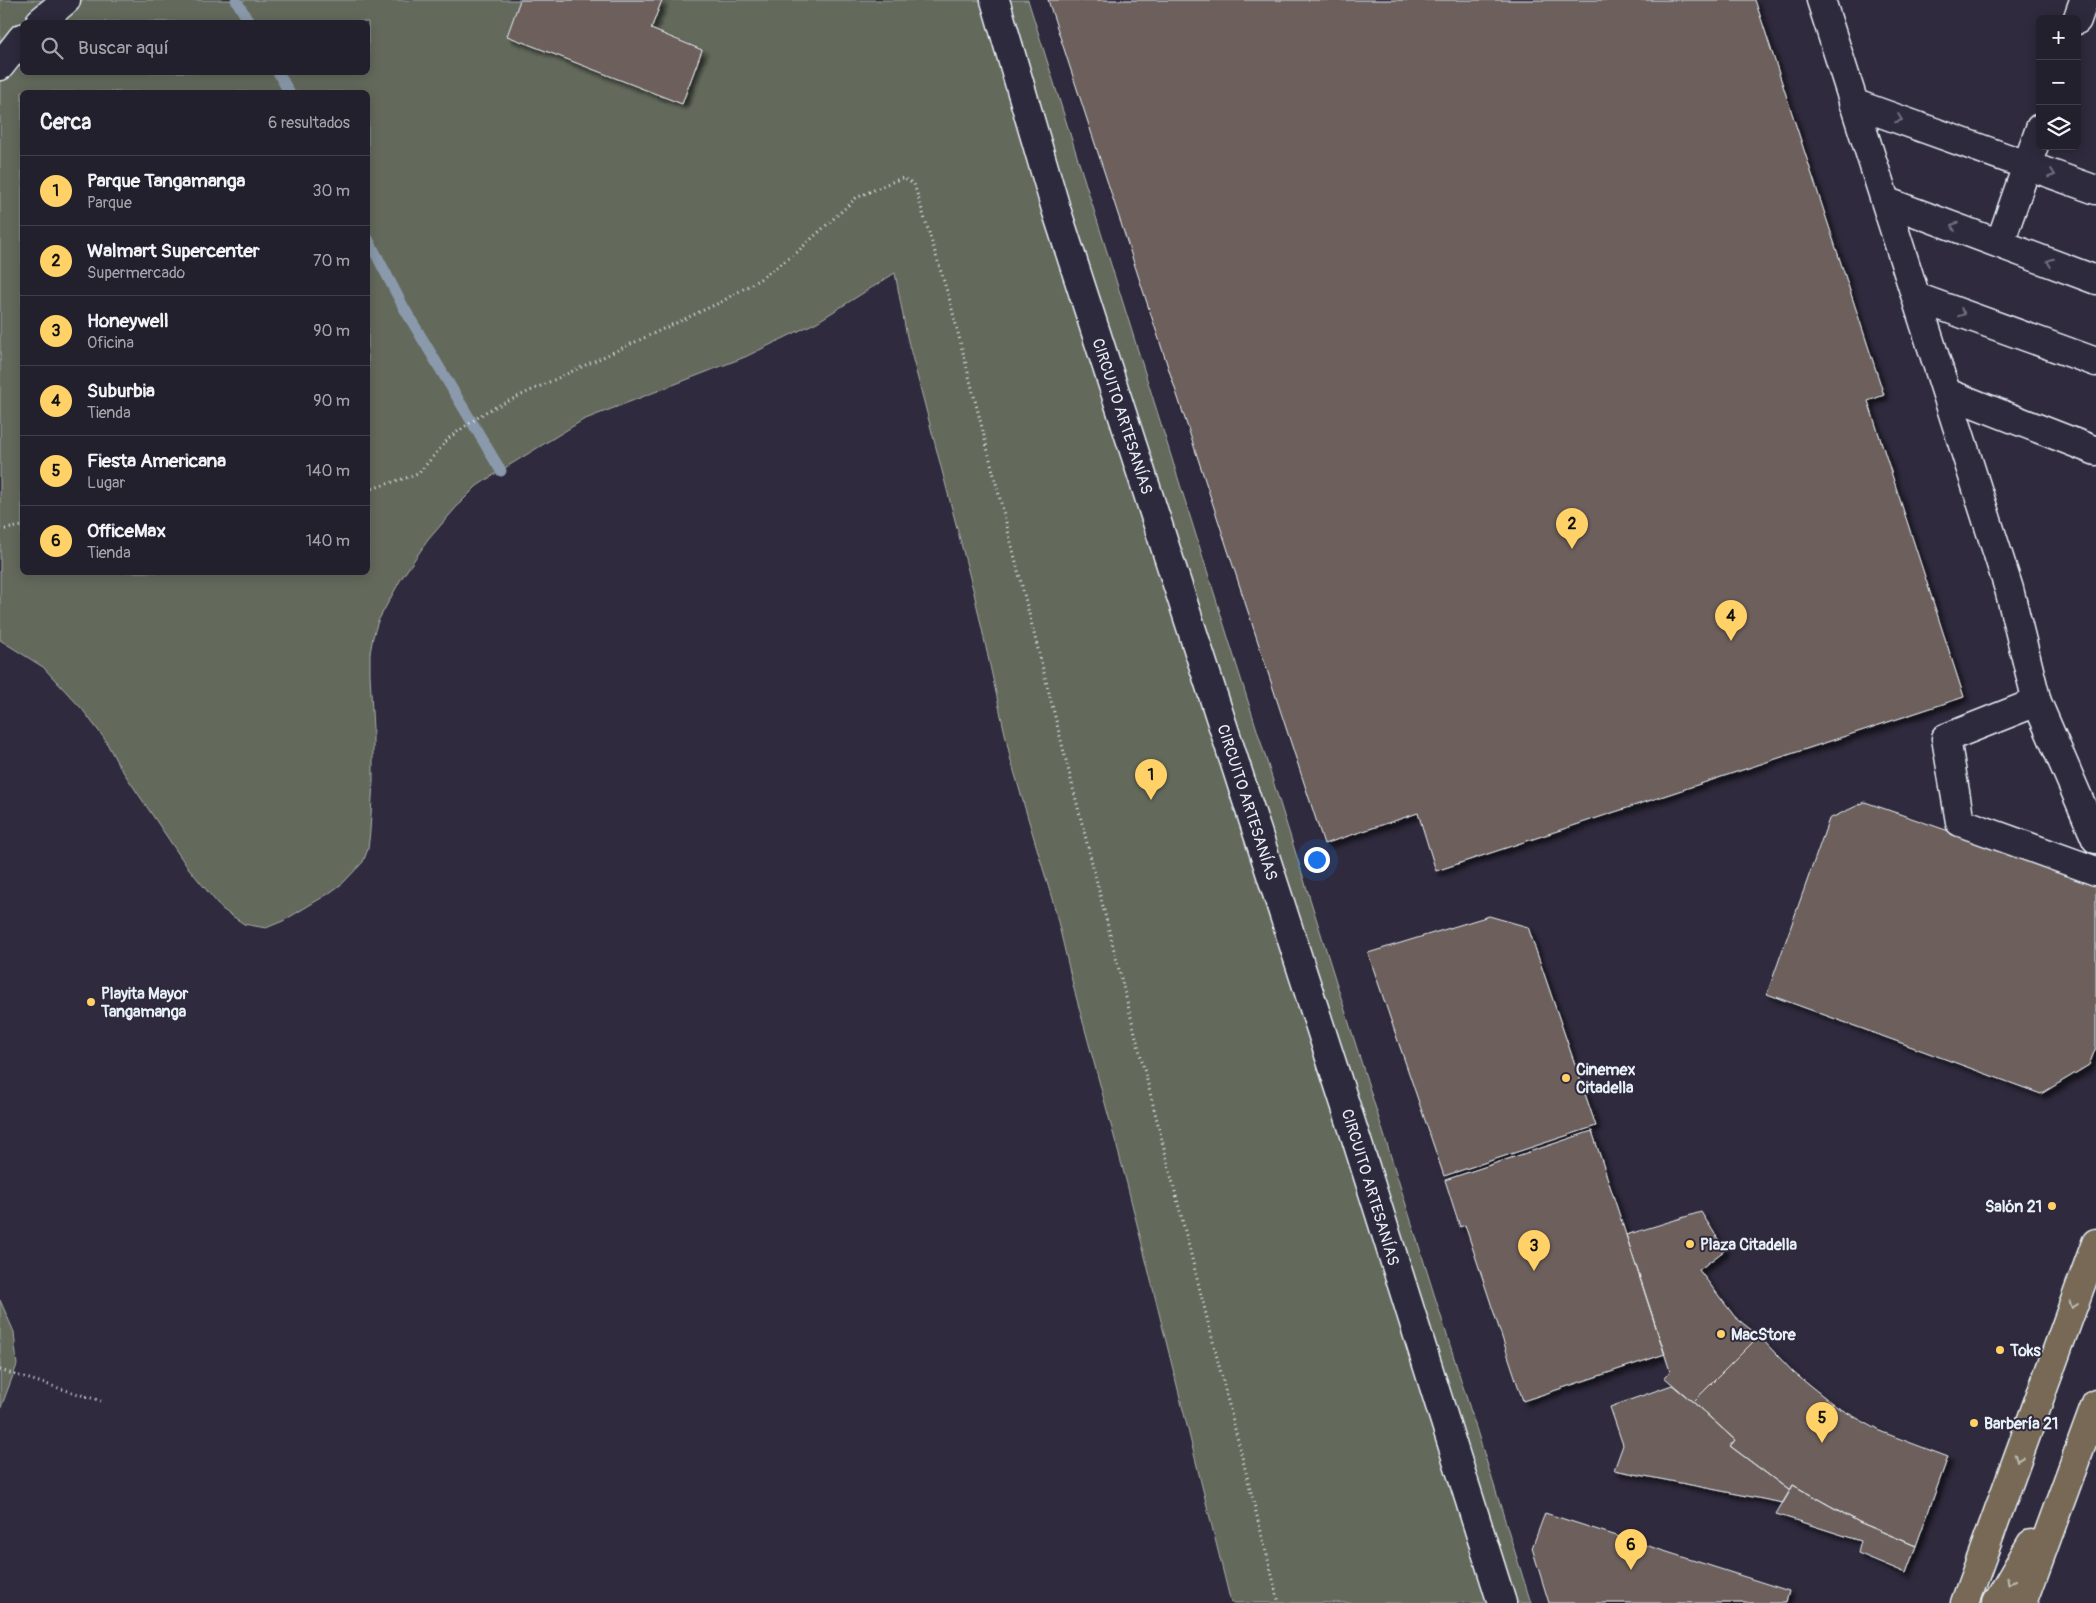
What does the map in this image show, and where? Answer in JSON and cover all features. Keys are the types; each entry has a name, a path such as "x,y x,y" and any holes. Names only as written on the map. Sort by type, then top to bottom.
{"main road":[{"path":"1965,1603 2096,1243"},
{"path":"2023,1603 2096,1404"},
{"path":"1997,1603 2069,1478"}],"street":[{"path":"42,20 66,0"},
{"name":"CIRCUITO ARTESANÍAS","path":"995,0 1056,209 1355,1135 1502,1603"},
{"path":"1821,0 2009,589 2037,702 2096,839"},
{"path":"2079,15 2084,0"},
{"path":"0,66 20,41"},
{"path":"1853,103 2096,190"},
{"path":"2000,243 2036,139"},
{"path":"1885,201 2096,280"},
{"path":"1916,297 2096,362"},
{"path":"1946,393 2096,451"},
{"path":"2037,702 1946,738 1960,822 2096,871"}],"path":[{"path":"370,489 418,474 450,437 487,411 721,302 760,279 796,253 856,198 903,178 914,184 950,301 1279,1603"},
{"path":"0,530 20,526"},
{"path":"0,1370 101,1401"}],"green space":[{"path":"0,0 1028,0 1531,1603 1231,1603 1127,1184 1074,989 1055,909 1011,761 974,593 907,337 895,273 817,322 745,357 583,420 477,486 460,503 428,540 401,579 378,621 373,637 370,653 370,674 373,782 368,849 363,862 343,883 283,921 266,928 244,924 222,909 186,865 118,764 104,738 82,709 43,667 0,640"},
{"path":"0,1300 14,1332 17,1365 0,1410"}],"building":[{"path":"520,0 662,0 651,29 702,50 682,104 507,36"},
{"path":"1048,0 1755,0 1884,395 1868,401 1964,697 1436,871 1418,813 1324,844"},
{"path":"1865,802 2096,882 2096,1047 2089,1065 2041,1094 1767,994 1829,819"},
{"path":"1489,916 1528,927 1596,1126 1444,1176 1368,953"},
{"path":"1592,1131 1665,1354 1523,1401 1465,1225 1460,1227 1445,1180"},
{"path":"1701,1212 1725,1250 1699,1270 1735,1317 1759,1336 1693,1402 1664,1377 1670,1371 1626,1235"},
{"path":"1759,1336 1794,1373 1837,1407 1882,1432 1948,1457 1916,1546 1859,1522 1793,1485 1790,1491 1730,1446 1735,1440 1693,1402"},
{"path":"1672,1385 1735,1440 1730,1446 1790,1491 1783,1503 1614,1470 1623,1445 1610,1407"},
{"path":"1793,1485 1859,1522 1916,1546 1906,1573 1858,1553 1861,1541 1776,1514"},
{"path":"1545,1513 1789,1591 1786,1603 1549,1603 1532,1548"}],"waterway":[{"path":"236,0 248,20"},
{"path":"280,75 288,90"},
{"path":"370,243 404,308 501,471"}],"place":[{"name":"Walmart Supercenter","path":"1572,549"},
{"name":"Suburbia","path":"1731,641"},
{"name":"Parque Tangamanga","path":"1151,800"},
{"name":"Playita Mayor Tangamanga","path":"91,1002"},
{"name":"Cinemex Citadella","path":"1566,1078"},
{"name":"Salón 21","path":"2052,1206"},
{"name":"Plaza Citadella","path":"1690,1244"},
{"name":"Honeywell","path":"1534,1271"},
{"name":"MacStore","path":"1721,1334"},
{"name":"Toks","path":"2000,1350"},
{"name":"Barbería 21","path":"1974,1423"},
{"name":"Fiesta Americana","path":"1822,1443"},
{"name":"OfficeMax","path":"1631,1570"}]}
